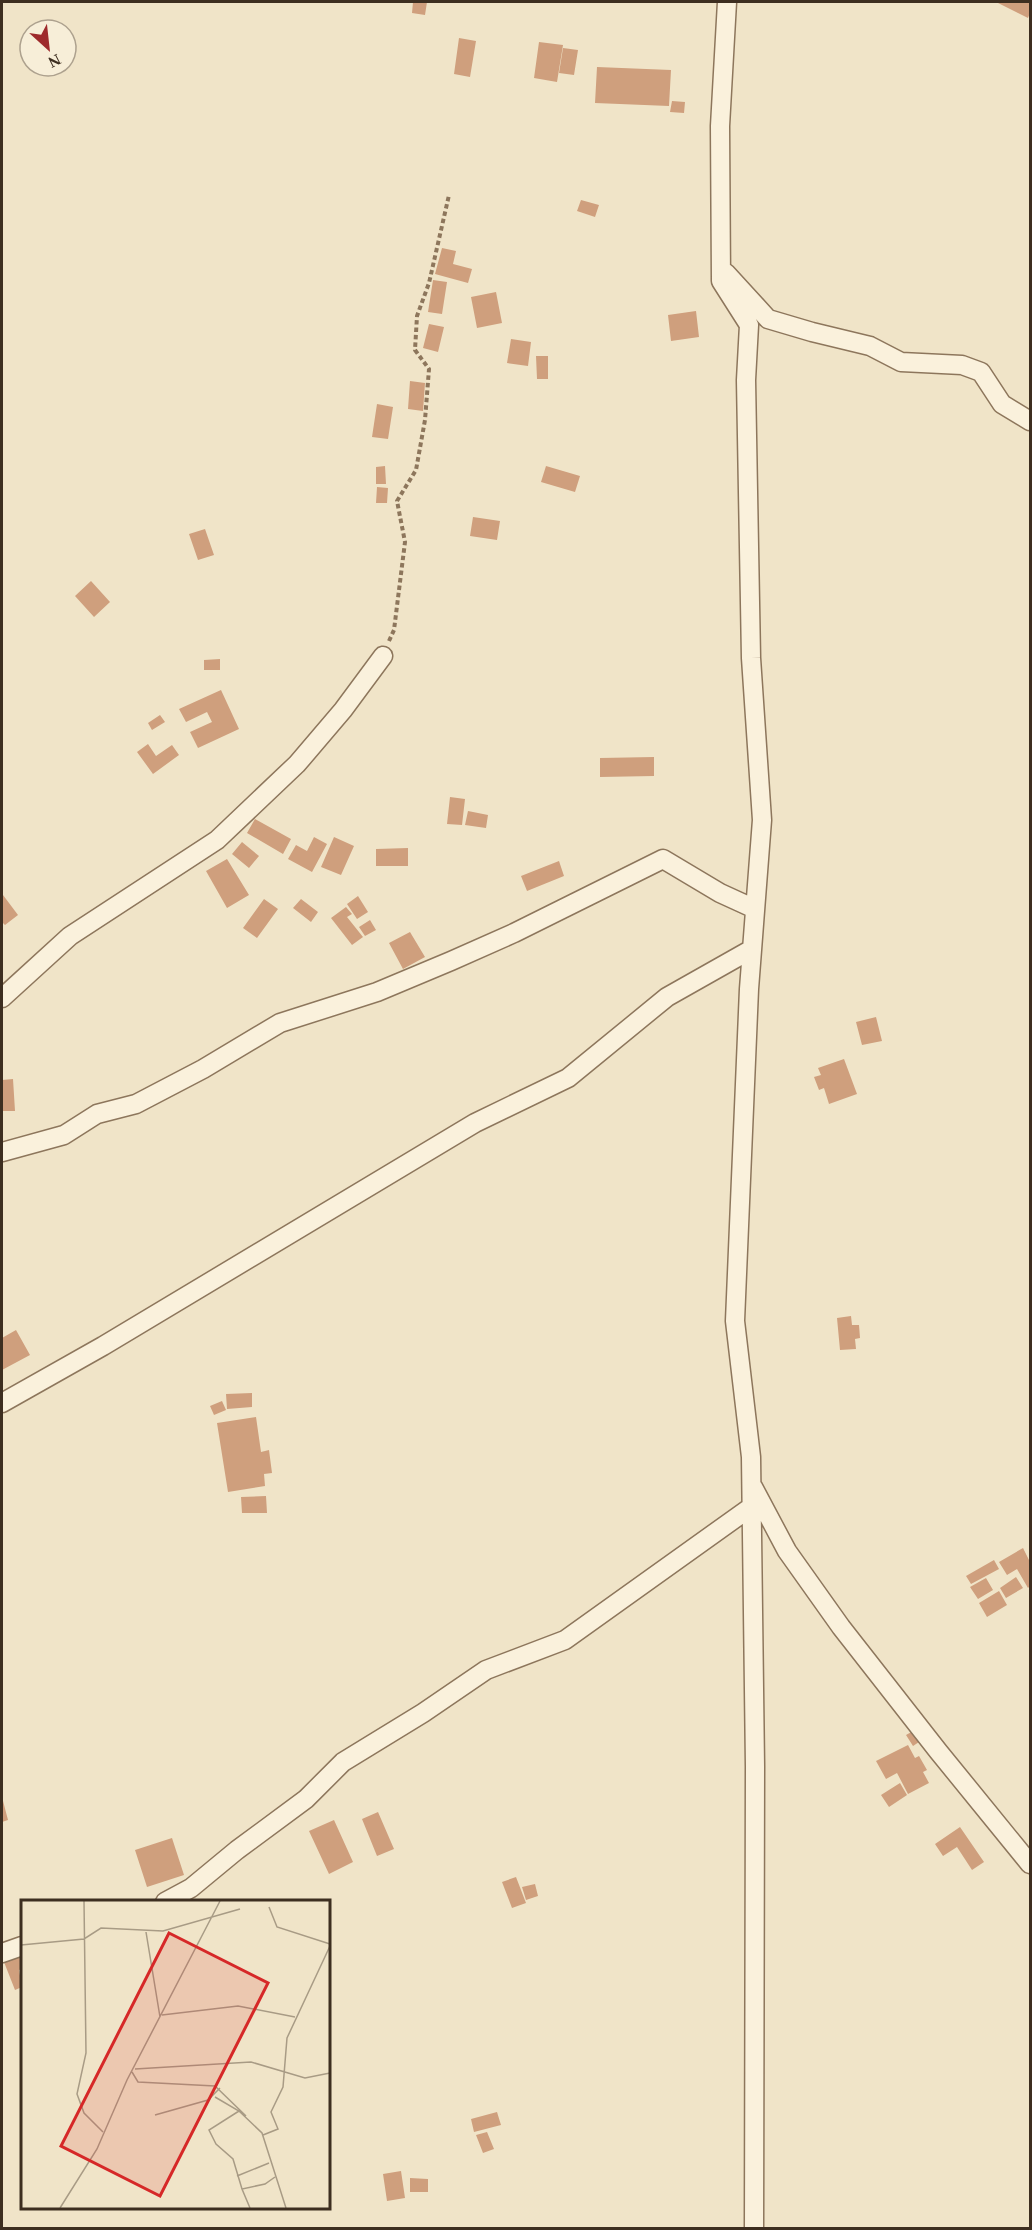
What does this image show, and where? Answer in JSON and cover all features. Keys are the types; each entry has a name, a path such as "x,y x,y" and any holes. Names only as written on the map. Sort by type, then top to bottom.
{"street":[{"path":"726,2 720,126 721,281 749,325 746,380 751,658 762,820 752,949 735,1321 751,1457 755,1766 754,2229"},
{"path":"721,268 768,319 870,346 901,362 962,365 981,372 1002,404 1030,422"},
{"path":"2,998 69,936 217,840 297,764 343,710 383,656"},
{"path":"2,1152 64,1135 97,1114 136,1104 202,1069 280,1023 377,992 451,961 525,928 663,859 720,893 755,909"},
{"path":"2,1403 113,1340 475,1123 568,1078 667,997 752,949"},
{"path":"751,1484 787,1551 841,1627 1030,1864"},
{"path":"169,1900 191,1888 237,1850 306,1799 343,1762 423,1713 486,1670 565,1640 752,1507"},
{"path":"2,1953 21,1946"}],"path":[{"path":"383,656 394,630 405,542 397,501 416,470 425,420 429,369 415,350 417,316 429,283 449,195"}],"building":[{"path":"413,2 427,2 425,15 412,13"},
{"path":"996,2 1030,2 1028,18"},
{"path":"459,38 476,41 470,77 454,74"},
{"path":"539,42 563,45 557,82 534,78"},
{"path":"563,48 578,50 574,75 559,73"},
{"path":"597,67 671,70 669,106 595,103"},
{"path":"672,101 685,102 684,113 670,112"},
{"path":"581,200 599,205 595,217 577,211"},
{"path":"442,248 456,251 453,264 472,269 468,283 435,274"},
{"path":"433,280 447,282 442,314 428,312"},
{"path":"496,292 502,323 477,328 471,297"},
{"path":"696,311 699,337 671,341 668,315"},
{"path":"429,324 444,327 438,352 423,348"},
{"path":"511,339 531,342 528,366 507,363"},
{"path":"536,356 548,356 548,379 537,379"},
{"path":"410,381 425,383 423,411 408,409"},
{"path":"377,404 393,407 388,439 372,437"},
{"path":"385,466 386,484 376,484 376,467"},
{"path":"546,466 580,476 575,492 541,482"},
{"path":"377,487 388,488 387,503 376,503"},
{"path":"473,517 500,521 497,540 470,536"},
{"path":"205,529 214,555 198,560 189,534"},
{"path":"91,581 110,602 94,617 75,596"},
{"path":"220,659 220,670 204,670 204,660"},
{"path":"221,690 239,729 198,748 190,732 212,722 207,712 186,722 179,709"},
{"path":"160,715 165,722 152,730 148,723"},
{"path":"148,744 156,756 172,745 179,755 153,774 137,752"},
{"path":"654,757 654,776 600,777 600,758"},
{"path":"450,797 465,799 462,825 447,824"},
{"path":"468,811 488,815 486,828 465,825"},
{"path":"255,819 291,839 283,854 247,833"},
{"path":"314,837 327,844 312,872 288,859 296,845 307,851"},
{"path":"334,837 354,846 341,875 321,867"},
{"path":"242,842 259,856 249,868 232,854"},
{"path":"408,848 408,866 376,866 376,849"},
{"path":"227,859 249,895 227,908 206,871"},
{"path":"559,861 564,876 527,891 521,876"},
{"path":"3,895 18,915 5,925 2,922"},
{"path":"358,896 368,912 357,919 347,904"},
{"path":"264,899 278,909 257,938 243,928"},
{"path":"301,899 318,912 311,922 293,908"},
{"path":"346,907 352,914 347,917 363,937 352,945 331,918"},
{"path":"370,920 376,930 365,936 359,927"},
{"path":"410,932 425,957 403,969 389,943"},
{"path":"876,1017 882,1041 862,1045 856,1022"},
{"path":"844,1059 857,1094 829,1104 824,1088 819,1090 814,1077 821,1075 818,1068"},
{"path":"13,1079 15,1111 2,1111 2,1080"},
{"path":"851,1316 852,1325 859,1325 860,1338 855,1339 856,1349 840,1350 837,1318"},
{"path":"16,1330 30,1355 2,1370 2,1338"},
{"path":"252,1393 252,1407 227,1409 226,1394"},
{"path":"222,1401 226,1410 214,1415 210,1406"},
{"path":"256,1417 261,1452 269,1450 272,1473 264,1474 265,1486 228,1492 217,1423"},
{"path":"266,1496 267,1513 242,1513 241,1497"},
{"path":"1023,1548 1030,1562 1030,1586 1028,1588 1017,1569 1007,1575 999,1562"},
{"path":"994,1560 999,1569 971,1584 966,1576"},
{"path":"1016,1577 1023,1588 1006,1598 1000,1588"},
{"path":"986,1578 993,1590 978,1599 970,1587"},
{"path":"999,1591 1007,1605 987,1617 979,1603"},
{"path":"915,1730 922,1740 913,1746 906,1735"},
{"path":"908,1745 915,1758 919,1756 927,1770 923,1772 929,1783 908,1794 897,1773 886,1779 876,1761"},
{"path":"900,1783 907,1795 889,1807 881,1795"},
{"path":"2,1797 8,1820 2,1822"},
{"path":"378,1812 394,1849 377,1856 362,1819"},
{"path":"334,1820 353,1862 329,1874 309,1831"},
{"path":"960,1827 984,1862 972,1870 957,1847 943,1856 935,1844"},
{"path":"172,1838 184,1875 147,1887 135,1850"},
{"path":"516,1877 526,1903 512,1908 502,1882"},
{"path":"535,1884 538,1896 526,1900 522,1887"},
{"path":"21,1955 21,1969 19,1970 21,1987 15,1990 4,1962"},
{"path":"497,2112 501,2125 474,2132 471,2119"},
{"path":"487,2132 494,2149 483,2153 476,2135"},
{"path":"401,2171 405,2198 387,2201 383,2174"},
{"path":"410,2178 428,2179 428,2192 410,2192"}]}
